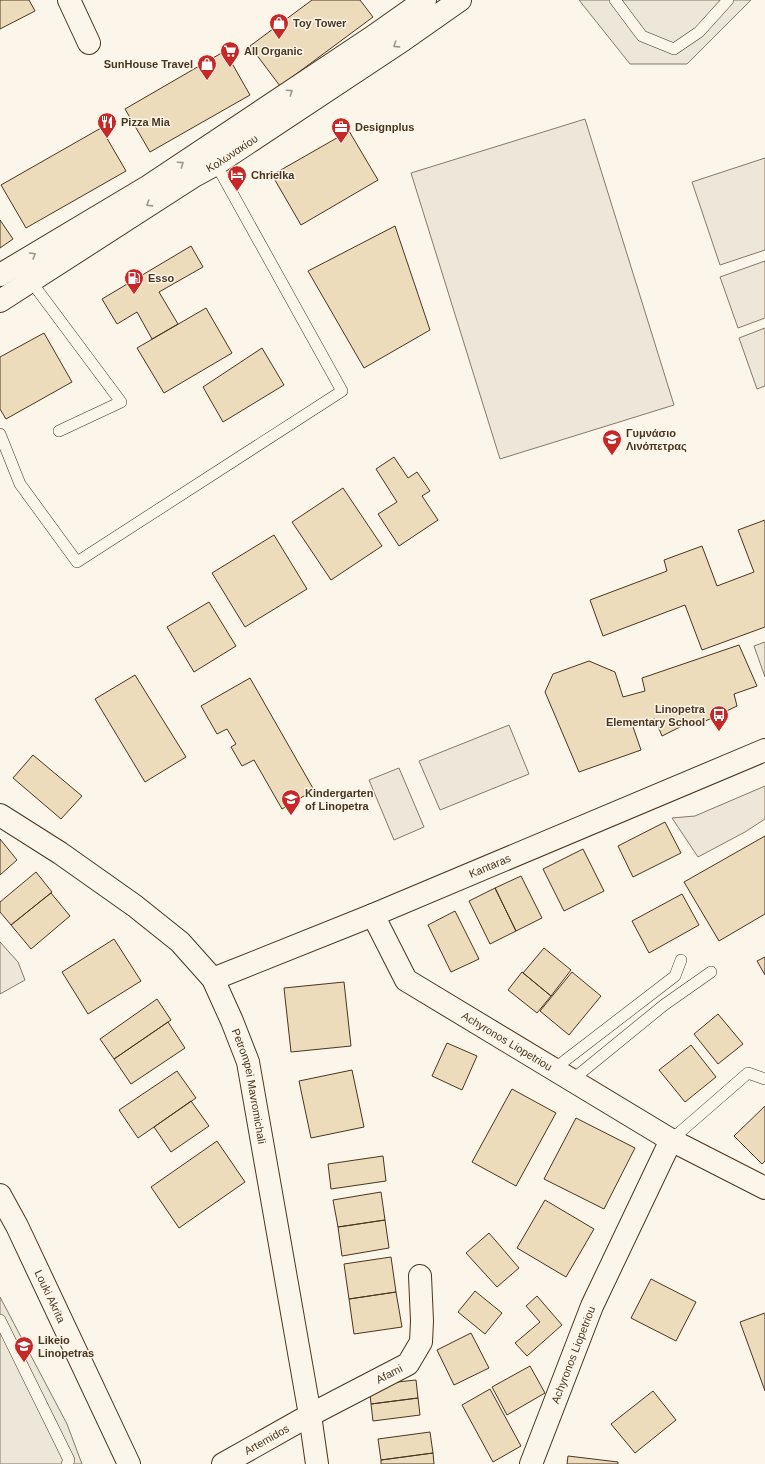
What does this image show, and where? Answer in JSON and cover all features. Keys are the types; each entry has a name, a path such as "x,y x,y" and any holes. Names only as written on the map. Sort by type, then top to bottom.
{"street":[{"path":"69,0 89,43"},
{"name":"Κολωνακίου","path":"0,275 149,186 422,7 460,0"},
{"name":"Κολωνακίου","path":"0,301 30,280 187,180 216,164 403,40 422,7"},
{"name":"Kantaras","path":"213,979 373,915 765,750"},
{"name":"Petrompei Mavromichali","path":"0,815 60,853 143,911 180,942 213,979 248,1062 310,1415 317,1464"},
{"name":"Achyronos Liopetriou","path":"373,915 406,980 671,1140 765,1188"},
{"name":"Achyronos Liopetriou","path":"531,1464 592,1306 671,1140"},
{"name":"Louki Akrita","path":"0,1195 17,1226 129,1464"},
{"name":"Afami","path":"310,1415 408,1364 421,1342 422,1321 420,1276"},
{"name":"Artemidos","path":"223,1464 310,1415"}],"lane":[{"path":"615,0 642,36 674,49 698,32 728,0"},
{"path":"0,434 20,484 76,562 342,391 216,164"},
{"path":"30,280 121,402 59,431"},
{"path":"554,1069 675,976 681,960"},
{"path":"572,1080 664,1005 711,972"},
{"path":"671,1140 748,1073 765,1079"},
{"path":"0,1320 69,1460 67,1464"}],"shaded area":[{"path":"579,0 751,0 687,64 630,64"},
{"path":"585,119 674,405 500,459 411,173"},
{"path":"765,158 765,250 720,265 692,182"},
{"path":"765,261 765,318 738,328 720,277"},
{"path":"765,328 765,386 757,389 739,338"},
{"path":"765,642 765,677 754,646"},
{"path":"509,725 529,774 440,810 419,761"},
{"path":"399,768 424,827 394,840 369,780"},
{"path":"765,786 765,819 745,832 698,857 672,818 695,816"},
{"path":"0,942 18,962 25,980 0,994"},
{"name":"Likeio Linopetras","path":"0,1297 67,1424 82,1464 0,1464"}],"building":[{"path":"0,0 29,0 35,11 0,29"},
{"path":"312,0 360,0 373,17 280,86 250,46"},
{"path":"225,51 250,95 150,152 125,109"},
{"path":"101,128 126,171 26,228 1,185"},
{"path":"349,131 378,180 301,225 272,175"},
{"path":"0,220 13,239 0,248"},
{"path":"395,226 430,330 364,368 308,271"},
{"name":"Esso","path":"191,246 203,267 159,292 178,324 152,339 137,312 117,324 102,299"},
{"path":"206,308 232,353 164,393 137,348"},
{"path":"44,333 72,382 6,419 0,409 0,357"},
{"path":"262,348 284,385 223,422 203,387"},
{"path":"394,457 408,478 417,472 430,491 422,496 438,520 399,546 378,514 397,502 376,469"},
{"path":"343,488 382,546 331,580 292,522"},
{"path":"765,520 765,627 702,650 685,605 603,636 590,600 667,571 664,560 702,546 717,586 754,572 738,530"},
{"path":"274,535 307,589 245,627 212,573"},
{"path":"209,602 236,646 194,672 167,627"},
{"path":"739,645 757,686 734,694 737,706 695,726 692,721 662,736 655,719 632,724 641,750 579,772 545,692 553,674 589,661 615,672 623,697 645,691 642,678"},
{"path":"135,675 186,757 145,782 95,699"},
{"path":"250,678 314,790 282,809 254,760 242,766 231,747 236,744 227,729 217,734 201,706"},
{"path":"33,755 82,796 61,819 13,778"},
{"path":"665,822 681,853 633,877 618,846"},
{"path":"765,836 765,914 719,941 684,882"},
{"path":"0,839 17,860 0,875"},
{"path":"583,849 604,891 564,911 543,869"},
{"path":"36,872 52,892 11,925 0,912 0,902"},
{"path":"521,876 542,918 516,931 495,888"},
{"path":"495,888 516,931 490,944 469,901"},
{"path":"51,893 70,916 31,949 11,925"},
{"path":"682,894 699,925 649,953 632,921"},
{"path":"455,911 479,959 451,972 428,925"},
{"path":"114,939 141,981 88,1014 62,972"},
{"path":"544,948 571,970 551,996 523,973"},
{"path":"765,957 765,975 757,961"},
{"path":"522,972 551,996 537,1013 508,990"},
{"path":"572,972 601,996 569,1035 540,1011"},
{"path":"344,982 351,1046 291,1052 284,988"},
{"path":"157,999 171,1020 114,1059 100,1039"},
{"path":"718,1014 743,1044 718,1064 694,1034"},
{"path":"168,1022 185,1048 131,1084 114,1059"},
{"path":"447,1043 477,1056 462,1090 432,1076"},
{"path":"691,1045 716,1077 685,1102 659,1070"},
{"path":"352,1070 364,1127 311,1138 299,1081"},
{"path":"177,1071 196,1098 138,1138 119,1110"},
{"path":"512,1089 556,1113 516,1186 472,1162"},
{"path":"191,1101 209,1126 171,1152 154,1127"},
{"path":"765,1106 765,1161 762,1164 734,1136"},
{"path":"576,1118 635,1148 604,1209 544,1179"},
{"path":"217,1141 245,1182 179,1228 151,1187"},
{"path":"383,1156 386,1181 331,1189 328,1164"},
{"path":"381,1192 385,1220 338,1227 333,1200"},
{"path":"545,1200 594,1229 566,1277 517,1248"},
{"path":"385,1220 389,1248 342,1256 338,1227"},
{"path":"489,1233 519,1268 497,1287 466,1253"},
{"path":"391,1257 396,1292 349,1299 344,1264"},
{"path":"651,1279 696,1302 676,1341 631,1318"},
{"path":"475,1291 502,1313 485,1334 458,1312"},
{"path":"396,1292 402,1327 354,1334 349,1299"},
{"path":"537,1296 562,1325 527,1356 515,1343 540,1322 526,1306"},
{"path":"765,1313 765,1391 740,1322"},
{"path":"471,1333 489,1368 454,1385 437,1350"},
{"path":"530,1366 545,1393 507,1415 492,1387"},
{"path":"416,1380 418,1398 371,1404 369,1385"},
{"path":"490,1389 521,1446 493,1462 462,1405"},
{"path":"653,1391 676,1420 635,1453 611,1424"},
{"path":"418,1398 420,1415 373,1421 371,1404"},
{"path":"430,1432 433,1453 381,1460 378,1439"},
{"path":"433,1453 434,1464 381,1464 381,1460"},
{"path":"568,1456 618,1462 618,1464 567,1464"}],"place":[{"name":"Toy Tower","path":"279,40"},
{"name":"All Organic","path":"230,68"},
{"name":"SunHouse Travel","path":"207,81"},
{"name":"Pizza Mia","path":"107,139"},
{"name":"Designplus","path":"341,144"},
{"name":"Chrielka","path":"237,192"},
{"name":"Esso","path":"134,295"},
{"name":"Γυμνάσιο Λινόπετρας","path":"612,456"},
{"name":"Linopetra Elementary School","path":"719,732"},
{"name":"Kindergarten of Linopetra","path":"291,816"},
{"name":"Likeio Linopetras","path":"24,1363"}]}
